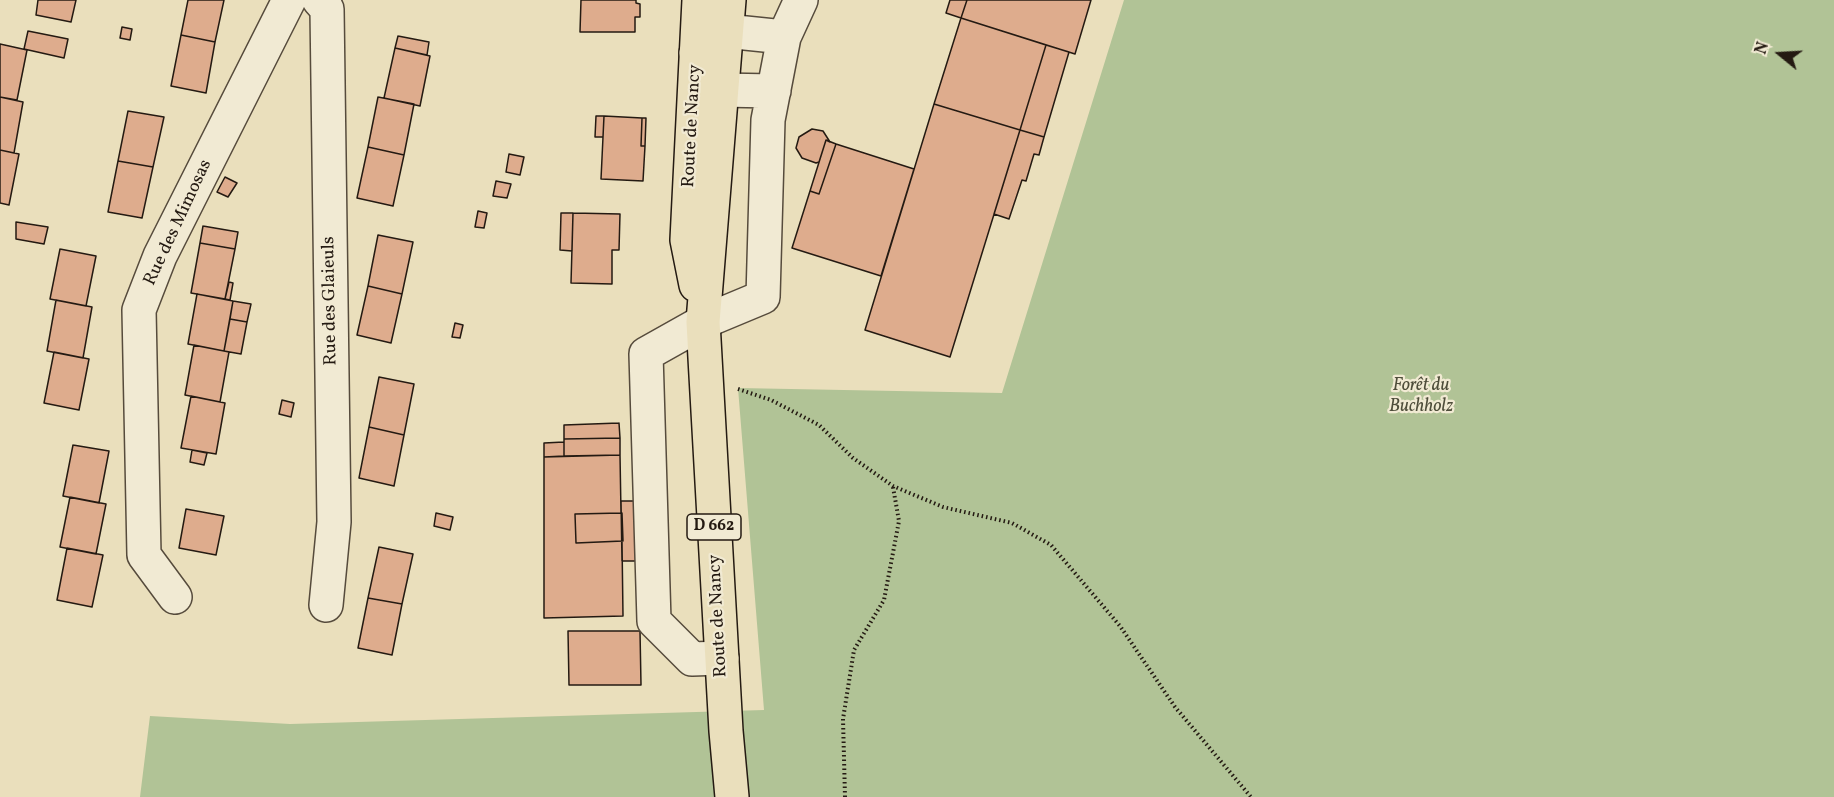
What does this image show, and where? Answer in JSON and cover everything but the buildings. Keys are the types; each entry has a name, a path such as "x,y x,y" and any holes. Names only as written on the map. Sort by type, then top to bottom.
{"main road":[{"name":"Route de Nancy","path":"699,0 687,240 703,322 726,730 732,797"},
{"name":"Route de Nancy","path":"703,322 713,214 720,90 728,15"}],"street":[{"name":"Rue des Mimosas","path":"176,597 144,555 140,310 160,256 290,0"},
{"name":"Rue des Glaieuls","path":"320,0 327,9 334,522 326,605"},
{"path":"722,658 692,659 654,621 646,354 703,322 763,297 768,120 784,37 801,0"},
{"path":"774,91 720,90 696,53 728,15 784,37"}],"path":[{"path":"706,378 771,400 819,425 853,458 893,486 943,507 1012,523 1051,545 1120,626 1175,707 1251,797"},
{"path":"845,797 843,719 854,650 884,600 899,521 893,486"}],"green space":[{"name":"Forêt du Buchholz","path":"1124,0 1834,0 1834,797 140,797 150,716 290,724 764,710 738,388 1002,393"}]}
